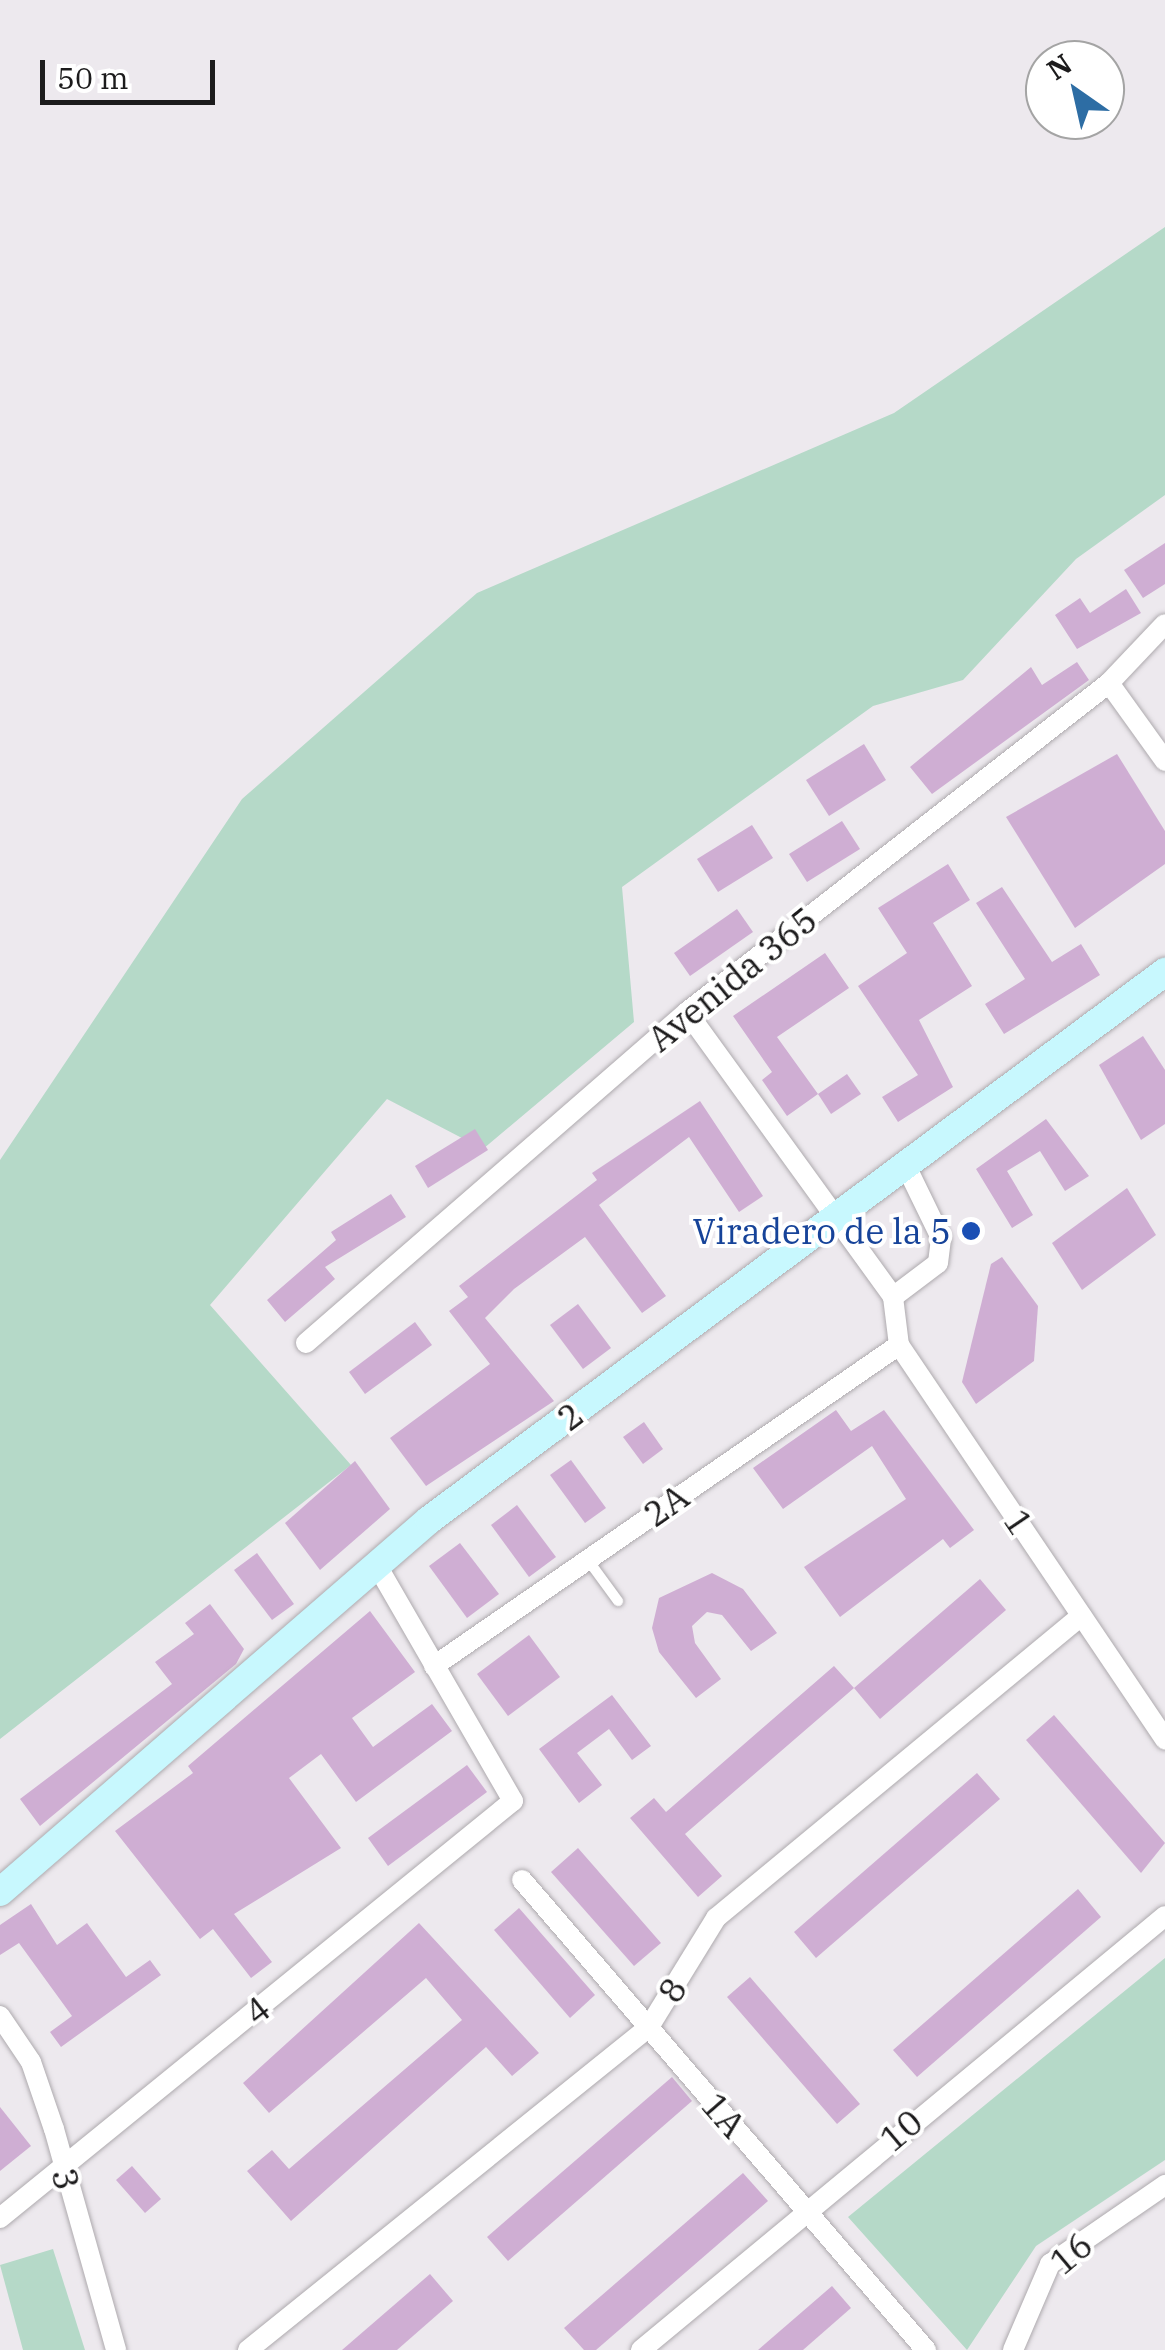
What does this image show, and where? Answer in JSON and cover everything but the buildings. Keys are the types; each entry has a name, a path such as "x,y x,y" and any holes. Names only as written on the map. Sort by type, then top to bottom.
{"street":[{"name":"Avenida 365","path":"306,1343 687,1012 1109,683 1165,624"},
{"path":"1109,683 1165,761"},
{"name":"2","path":"0,1892 376,1564 1165,972"},
{"name":"1","path":"687,1012 893,1297 899,1345 1165,1740"},
{"path":"893,1297 938,1263 942,1238 906,1166"},
{"name":"2A","path":"434,1666 899,1345"},
{"path":"376,1564 434,1666"},
{"name":"8","path":"248,2350 648,2027 716,1918 1081,1616"},
{"name":"4","path":"0,2218 513,1801 434,1666"},
{"name":"1A","path":"522,1880 926,2350"},
{"name":"10","path":"641,2350 806,2209 1165,1916"},
{"name":"3","path":"0,2016 31,2062 116,2350"},
{"name":"16","path":"1013,2350 1050,2264 1165,2185"}],"lane":[{"path":"588,1559 618,1601"}],"green space":[{"path":"1165,227 1165,495 1076,559 963,680 873,706 622,887 634,1022 483,1149 387,1099 210,1305 351,1465 0,1739 0,1160 242,799 477,593 894,413"},
{"path":"1165,1958 1165,2160 1036,2246 967,2350 848,2217"},
{"path":"53,2249 85,2350 23,2350 0,2265"}],"place":[{"name":"Viradero de la 5","path":"971,1231"}]}
